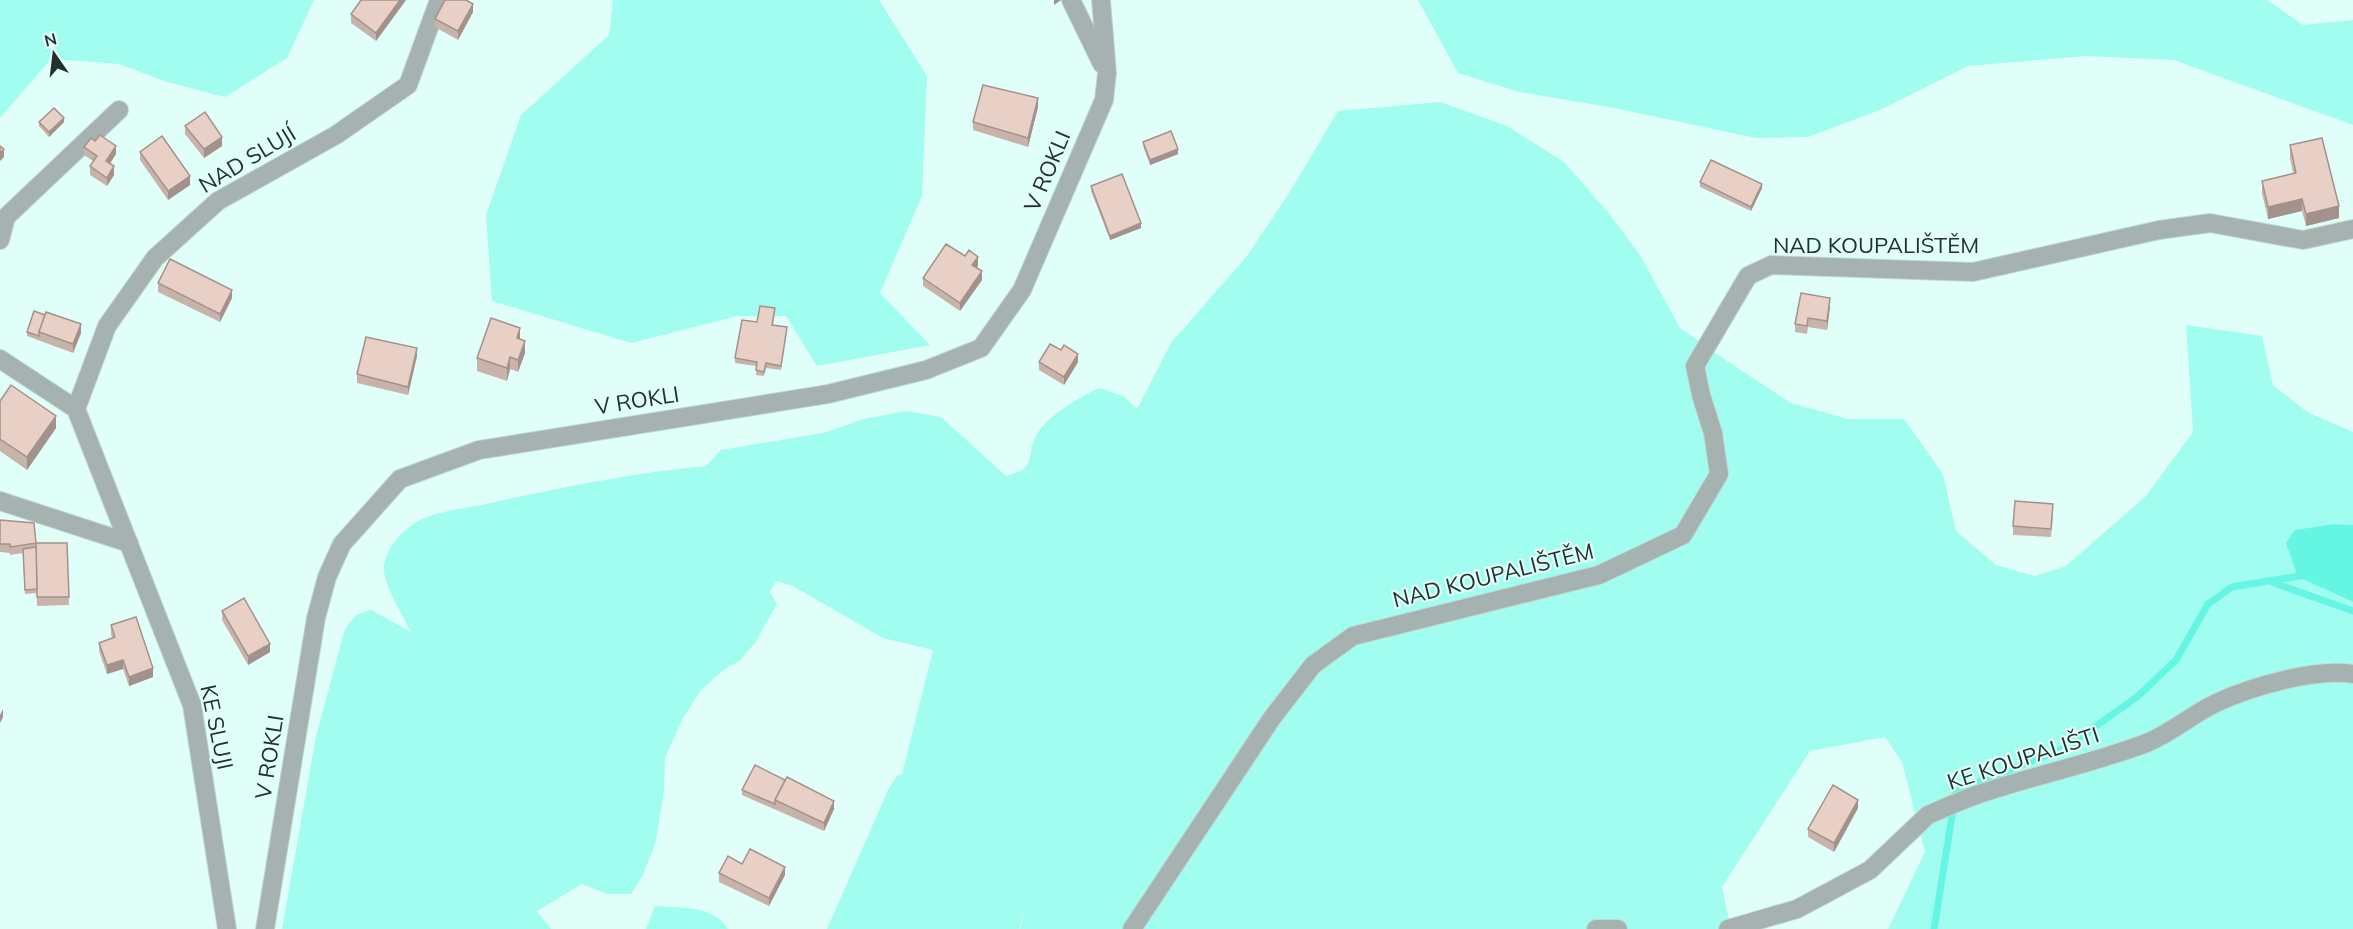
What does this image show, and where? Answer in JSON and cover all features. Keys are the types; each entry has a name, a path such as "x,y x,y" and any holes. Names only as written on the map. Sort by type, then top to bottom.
{"street":[{"name":"NAD SLUJÍ","path":"76,409 107,326 155,258 218,201 336,135 408,85 439,0"},
{"path":"1071,0 1107,73"},
{"name":"V ROKLI","path":"265,929 316,618 327,577 342,544 400,479 479,450 828,394 926,370 981,348 1022,290 1104,100 1107,73 1101,0"},
{"path":"0,240 6,217 119,110"},
{"name":"NAD KOUPALIŠTĚM","path":"1132,929 1279,709 1312,665 1353,636 1599,575 1683,535 1719,474 1713,433 1695,366 1748,276 1771,265 1972,272 2159,231 2210,224 2303,240 2353,229"},
{"path":"0,359 76,409"},
{"name":"KE SLUJI","path":"76,409 192,705 227,929"},
{"path":"0,501 129,543"},
{"name":"KE KOUPALIŠTI","path":"1728,929 1797,909 1870,870 1928,815 1970,798 2151,741 2216,703 2262,687 2298,678 2353,674"},
{"path":"1596,929 1618,929"}],"shaded area":[{"path":"0,0 314,0 287,58 225,97 167,82 119,64 51,59 0,118"},
{"path":"613,0 879,0 927,76 922,196 880,293 930,345 817,366 786,316 738,316 631,343 492,301 486,215 521,115 609,35"},
{"path":"1418,0 2267,0 2303,25 2353,20 2353,125 2174,60 2086,56 1968,66 1880,110 1808,137 1756,138 1614,108 1519,92 1458,73"},
{"path":"1440,102 1507,126 1564,162 1607,211 1640,255 1680,328 1730,363 1791,403 1848,419 1904,419 1943,474 1956,531 1996,565 2035,576 2066,566 2146,496 2193,432 2186,325 2262,336 2273,385 2307,412 2353,432 2353,525 2335,524 2298,577 2353,602 2353,929 1888,929 1925,852 1902,762 1885,737 1810,751 1722,887 1731,929 1020,929 1024,912 1019,929 827,929 888,790 897,776 902,774 933,650 883,638 793,586 776,581 770,592 777,604 755,643 739,661 722,671 700,691 682,720 665,758 664,790 656,841 643,875 631,894 607,894 582,884 537,911 551,929 282,929 316,736 345,629 356,615 371,610 411,632 389,589 384,565 394,542 412,525 448,511 623,477 706,466 721,450 823,433 864,419 907,411 941,417 1006,476 1016,473 1027,466 1033,444 1041,428 1064,408 1091,392 1099,388 1123,396 1137,409 1171,343 1247,256 1291,190 1338,111"},
{"path":"2335,524 2353,525 2353,602 2298,577 2286,543 2295,530"},
{"path":"655,906 696,909 706,912 722,921 728,929 646,929"}],"building":[{"path":"361,0 400,0 376,33 351,14"},
{"path":"445,0 466,0 473,4 458,31 435,19"},
{"path":"983,85 1038,98 1028,138 973,122"},
{"path":"54,108 64,118 49,132 39,122"},
{"path":"205,112 222,137 204,149 185,126"},
{"path":"1171,131 1178,149 1150,160 1143,142"},
{"path":"100,135 116,146 106,161 114,166 107,178 90,166 97,156 84,147 91,138 95,141"},
{"path":"162,136 190,176 168,191 140,152"},
{"path":"2322,138 2339,206 2306,214 2302,199 2268,207 2262,181 2296,173 2290,145"},
{"path":"1711,160 1762,184 1751,207 1700,182"},
{"path":"1122,174 1141,223 1110,236 1091,186"},
{"path":"946,244 965,256 969,250 978,257 972,265 982,271 960,303 923,278"},
{"path":"170,259 232,290 220,314 158,283"},
{"path":"1801,293 1830,298 1827,321 1808,318 1807,326 1795,324"},
{"path":"760,306 775,308 772,325 787,327 781,366 766,363 764,372 756,370 757,362 735,358 742,320 757,322"},
{"path":"34,311 45,315 39,336 27,332"},
{"path":"46,312 81,324 73,344 39,332"},
{"path":"491,318 520,328 517,338 525,341 518,360 510,357 507,368 477,358"},
{"path":"366,337 417,348 408,387 357,374"},
{"path":"1050,344 1061,350 1064,345 1078,354 1064,377 1039,362"},
{"path":"11,385 56,416 27,457 0,439 0,401"},
{"path":"2015,501 2053,504 2051,529 2013,526"},
{"path":"0,520 34,523 36,543 10,547 10,544 0,544"},
{"path":"36,543 67,543 69,597 37,597"},
{"path":"36,547 37,589 25,590 23,549"},
{"path":"244,598 270,644 248,656 222,611"},
{"path":"136,617 153,668 129,677 123,660 107,665 99,643 115,637 111,625"},
{"path":"755,765 785,780 775,804 742,790"},
{"path":"787,777 834,801 824,823 775,800"},
{"path":"1833,785 1858,800 1834,843 1808,829"},
{"path":"750,849 785,867 769,898 719,873 728,856 742,864"}],"waterway":[{"path":"1934,929 1956,791 2065,748 2137,697 2176,660 2208,604 2232,587 2306,575"},
{"path":"2274,583 2353,611"}]}
